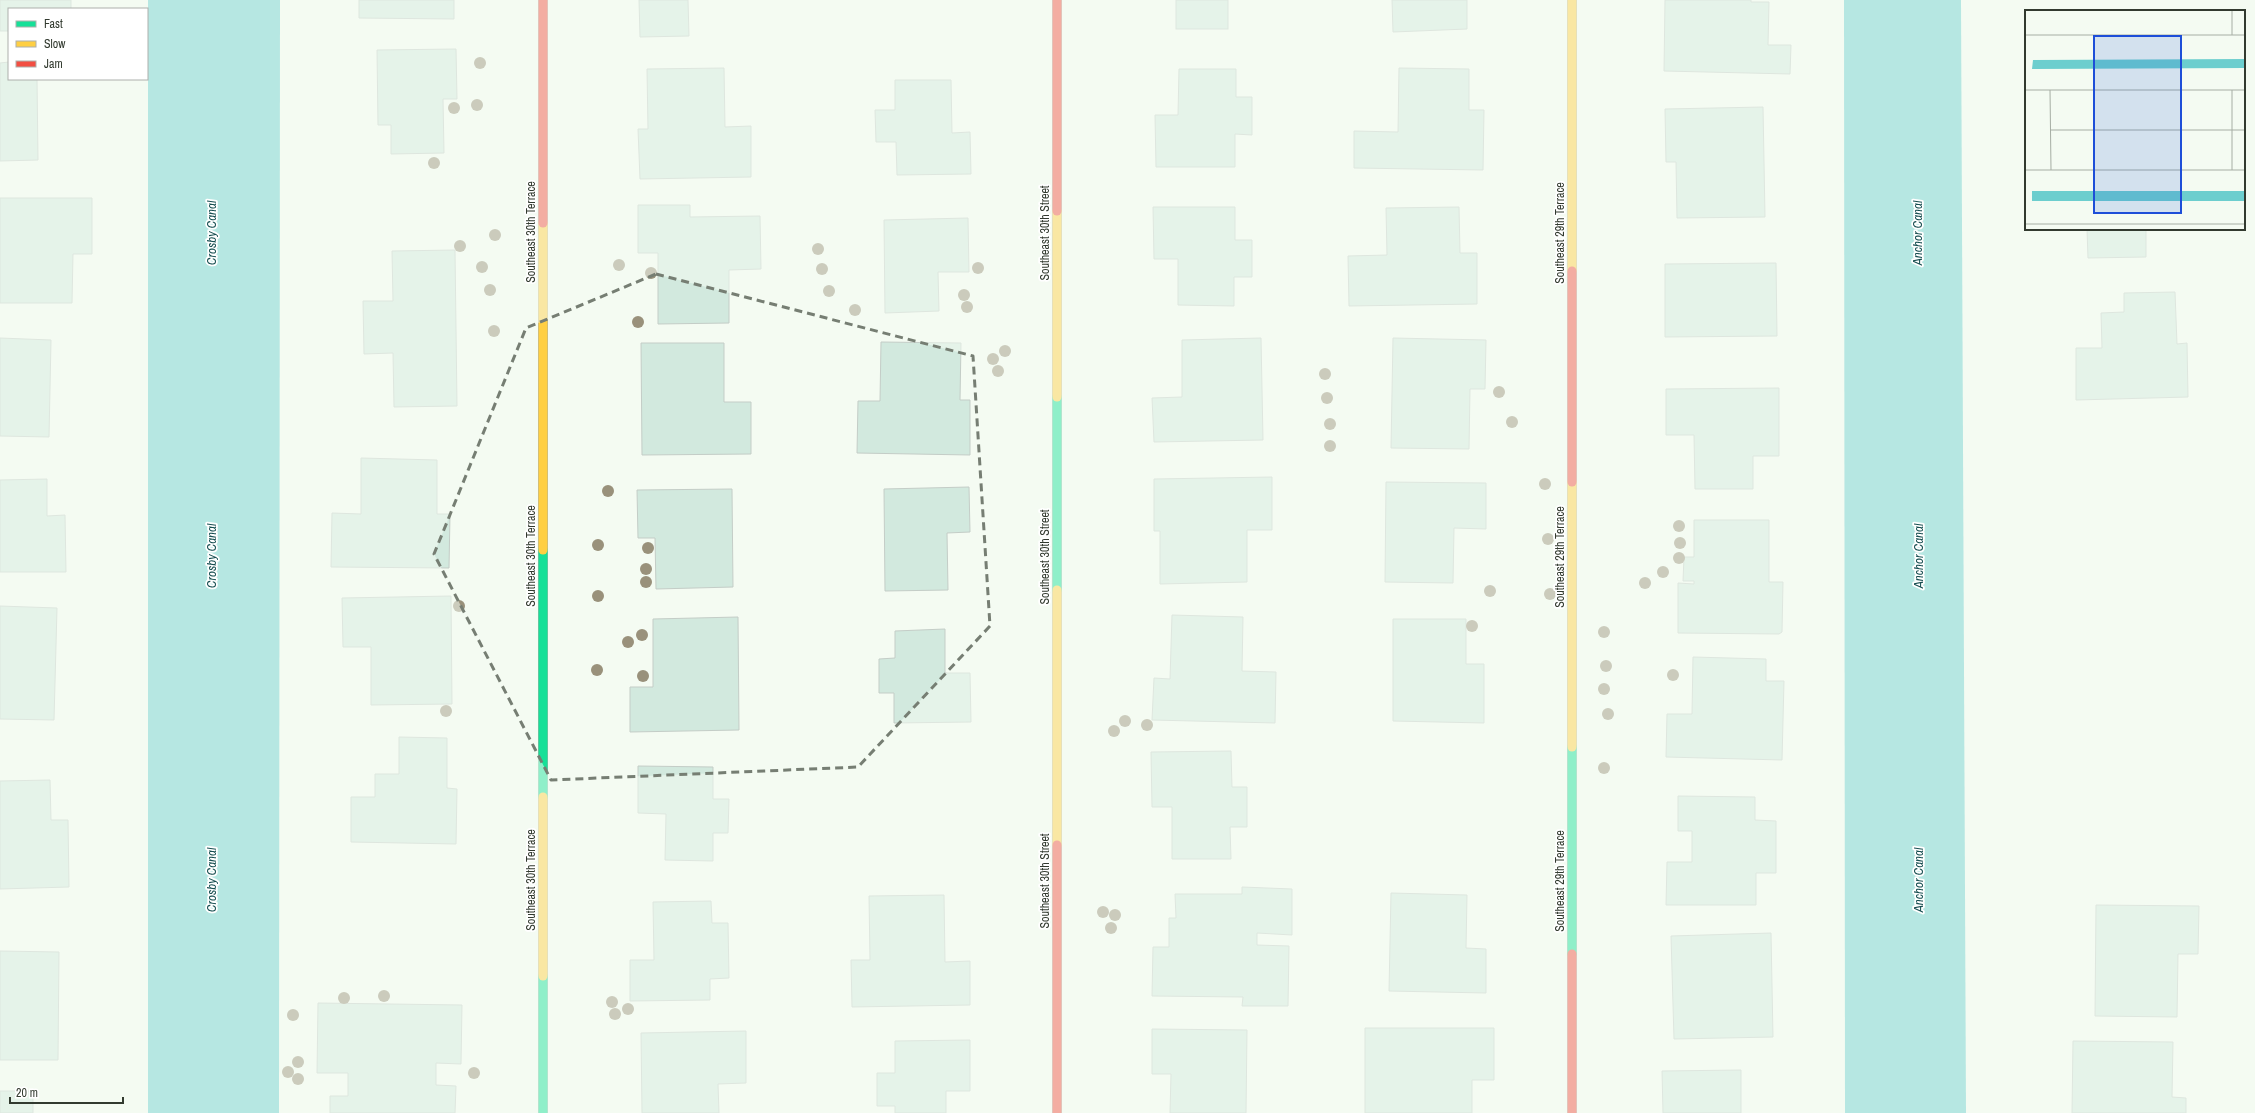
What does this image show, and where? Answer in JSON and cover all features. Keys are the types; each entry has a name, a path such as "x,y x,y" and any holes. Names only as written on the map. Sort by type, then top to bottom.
{"street":[{"name":"Southeast 30th Terrace","path":"543,0 543,1113"},
{"name":"Southeast 30th Street","path":"1057,0 1057,1113"},
{"name":"Southeast 29th Terrace","path":"1572,0 1572,1113"}],"highlighted area":[{"path":"656,274 973,356 990,626 858,767 551,780 434,554 526,328"}],"water":[{"name":"Crosby Canal","path":"148,0 280,0 279,1113 148,1113"},
{"name":"Anchor Canal","path":"1844,0 1961,0 1966,1113 1845,1113"}],"building":[{"path":"0,0 71,0 71,8 8,8 8,31 0,31"},
{"path":"359,0 454,0 454,19 359,18"},
{"path":"639,0 688,0 689,36 640,37"},
{"path":"1176,0 1228,0 1228,29 1176,29"},
{"path":"1392,0 1467,0 1467,29 1393,32"},
{"path":"1665,0 1751,0 1751,2 1769,2 1768,45 1791,45 1790,74 1664,71"},
{"path":"456,49 457,99 443,99 444,153 391,154 391,125 378,125 377,50"},
{"path":"8,62 8,80 37,80 38,160 0,161 0,63"},
{"path":"724,68 725,127 751,126 751,177 640,179 638,129 648,129 647,69"},
{"path":"1399,68 1469,69 1469,110 1484,110 1483,170 1354,168 1354,131 1398,132"},
{"path":"1179,69 1236,69 1236,97 1252,97 1252,135 1235,134 1235,167 1156,167 1155,115 1178,115"},
{"path":"895,80 951,80 952,133 970,132 971,174 897,175 896,142 876,142 875,110 895,110"},
{"path":"1763,107 1765,217 1677,218 1676,162 1666,162 1665,109"},
{"path":"0,198 92,198 92,254 73,254 72,303 0,303"},
{"path":"638,205 690,205 690,217 760,216 761,269 729,270 729,323 658,324 658,253 638,253"},
{"path":"1153,207 1235,207 1235,240 1252,240 1252,277 1234,277 1234,306 1178,305 1178,259 1154,259"},
{"path":"1459,207 1460,253 1477,253 1477,304 1349,306 1348,256 1387,255 1386,208"},
{"path":"968,218 969,272 938,272 939,311 885,313 884,220"},
{"path":"2087,230 2146,230 2146,257 2088,258"},
{"path":"455,250 457,406 394,407 393,353 364,354 363,301 393,301 392,251"},
{"path":"1776,263 1777,336 1665,337 1665,264"},
{"path":"2175,292 2177,344 2187,343 2188,397 2076,400 2076,348 2102,348 2101,313 2124,312 2124,293"},
{"path":"0,338 51,340 49,437 0,436"},
{"path":"1261,338 1263,440 1154,442 1152,398 1182,397 1182,340"},
{"path":"1393,338 1486,340 1485,389 1470,389 1469,449 1391,448"},
{"path":"881,342 961,343 960,400 970,400 970,455 857,453 858,401 880,401"},
{"path":"641,343 724,343 724,402 751,402 751,454 642,455"},
{"path":"1779,388 1779,456 1753,456 1753,489 1695,489 1694,435 1666,435 1666,389"},
{"path":"361,458 437,460 437,514 450,514 449,568 331,567 332,513 361,514"},
{"path":"1272,477 1272,530 1247,530 1247,582 1160,584 1160,531 1154,531 1154,479"},
{"path":"47,479 47,516 65,515 66,572 0,572 0,480"},
{"path":"1386,482 1486,483 1486,529 1454,528 1453,583 1385,582"},
{"path":"969,487 970,532 947,533 948,590 885,591 884,489"},
{"path":"732,489 733,587 656,589 655,538 638,538 637,490"},
{"path":"1694,520 1769,520 1769,582 1783,582 1782,632 1779,634 1678,633 1678,583 1694,584 1694,581 1683,581 1684,557 1694,557"},
{"path":"451,596 452,704 371,705 371,647 343,647 342,598"},
{"path":"0,606 57,608 54,720 0,719"},
{"path":"1172,615 1243,617 1242,671 1276,672 1275,723 1152,720 1154,678 1170,679"},
{"path":"738,617 739,730 630,732 630,687 653,687 653,619"},
{"path":"1393,619 1466,619 1466,664 1484,664 1484,723 1393,721"},
{"path":"945,629 945,673 970,673 971,722 894,723 894,693 879,693 879,659 895,658 895,631"},
{"path":"1693,657 1766,659 1766,681 1784,681 1782,760 1666,757 1667,714 1692,714"},
{"path":"399,737 447,738 447,788 457,789 456,844 351,842 351,797 375,797 375,774 399,774"},
{"path":"1231,751 1232,787 1247,787 1247,827 1230,827 1231,859 1172,859 1172,807 1152,807 1151,752"},
{"path":"638,766 713,767 713,799 729,799 728,833 713,833 713,861 665,860 666,814 638,813"},
{"path":"50,780 51,820 68,820 69,887 0,889 0,781"},
{"path":"1678,796 1755,797 1755,820 1776,821 1776,873 1756,873 1756,905 1666,905 1667,862 1692,862 1692,831 1678,831"},
{"path":"1242,887 1292,889 1292,935 1257,933 1257,945 1289,946 1288,1006 1242,1006 1243,997 1152,996 1153,947 1169,947 1169,918 1176,918 1175,894 1242,894"},
{"path":"1391,893 1467,895 1466,948 1486,949 1486,993 1389,991"},
{"path":"944,895 945,962 970,961 970,1005 852,1007 851,960 870,960 869,896"},
{"path":"711,901 712,923 728,923 729,978 710,979 710,1000 630,1001 630,960 654,960 653,902"},
{"path":"2096,905 2199,906 2198,954 2178,954 2177,1017 2095,1016"},
{"path":"1771,933 1773,1037 1674,1039 1671,936"},
{"path":"0,951 59,952 58,1060 0,1060"},
{"path":"318,1003 462,1005 461,1064 436,1063 436,1085 456,1086 455,1113 330,1113 330,1096 348,1096 348,1073 317,1073"},
{"path":"1365,1028 1494,1028 1494,1080 1472,1080 1472,1113 1365,1113"},
{"path":"1152,1029 1247,1030 1246,1113 1170,1113 1171,1074 1152,1074"},
{"path":"746,1031 746,1083 718,1084 719,1113 642,1113 641,1033"},
{"path":"970,1040 970,1091 946,1091 946,1113 895,1113 895,1106 877,1106 877,1073 895,1073 895,1041"},
{"path":"2073,1041 2173,1042 2172,1097 2186,1098 2186,1113 2072,1113"},
{"path":"1741,1070 1741,1113 1663,1113 1662,1071"},
{"path":"0,1091 33,1091 33,1113 0,1113"}],"traffic: fast":[{"path":"1057,397 1057,590"},
{"path":"543,550 543,797"},
{"path":"1572,747 1572,954"},
{"path":"543,976 543,1113"}],"traffic: slow":[{"path":"1572,0 1572,271"},
{"path":"1057,211 1057,397"},
{"path":"543,223 543,550"},
{"path":"1572,482 1572,747"},
{"path":"1057,590 1057,845"},
{"path":"543,797 543,976"}],"traffic: jam":[{"path":"543,0 543,223"},
{"path":"1057,0 1057,211"},
{"path":"1572,271 1572,482"},
{"path":"1057,845 1057,1113"},
{"path":"1572,954 1572,1113"}]}
